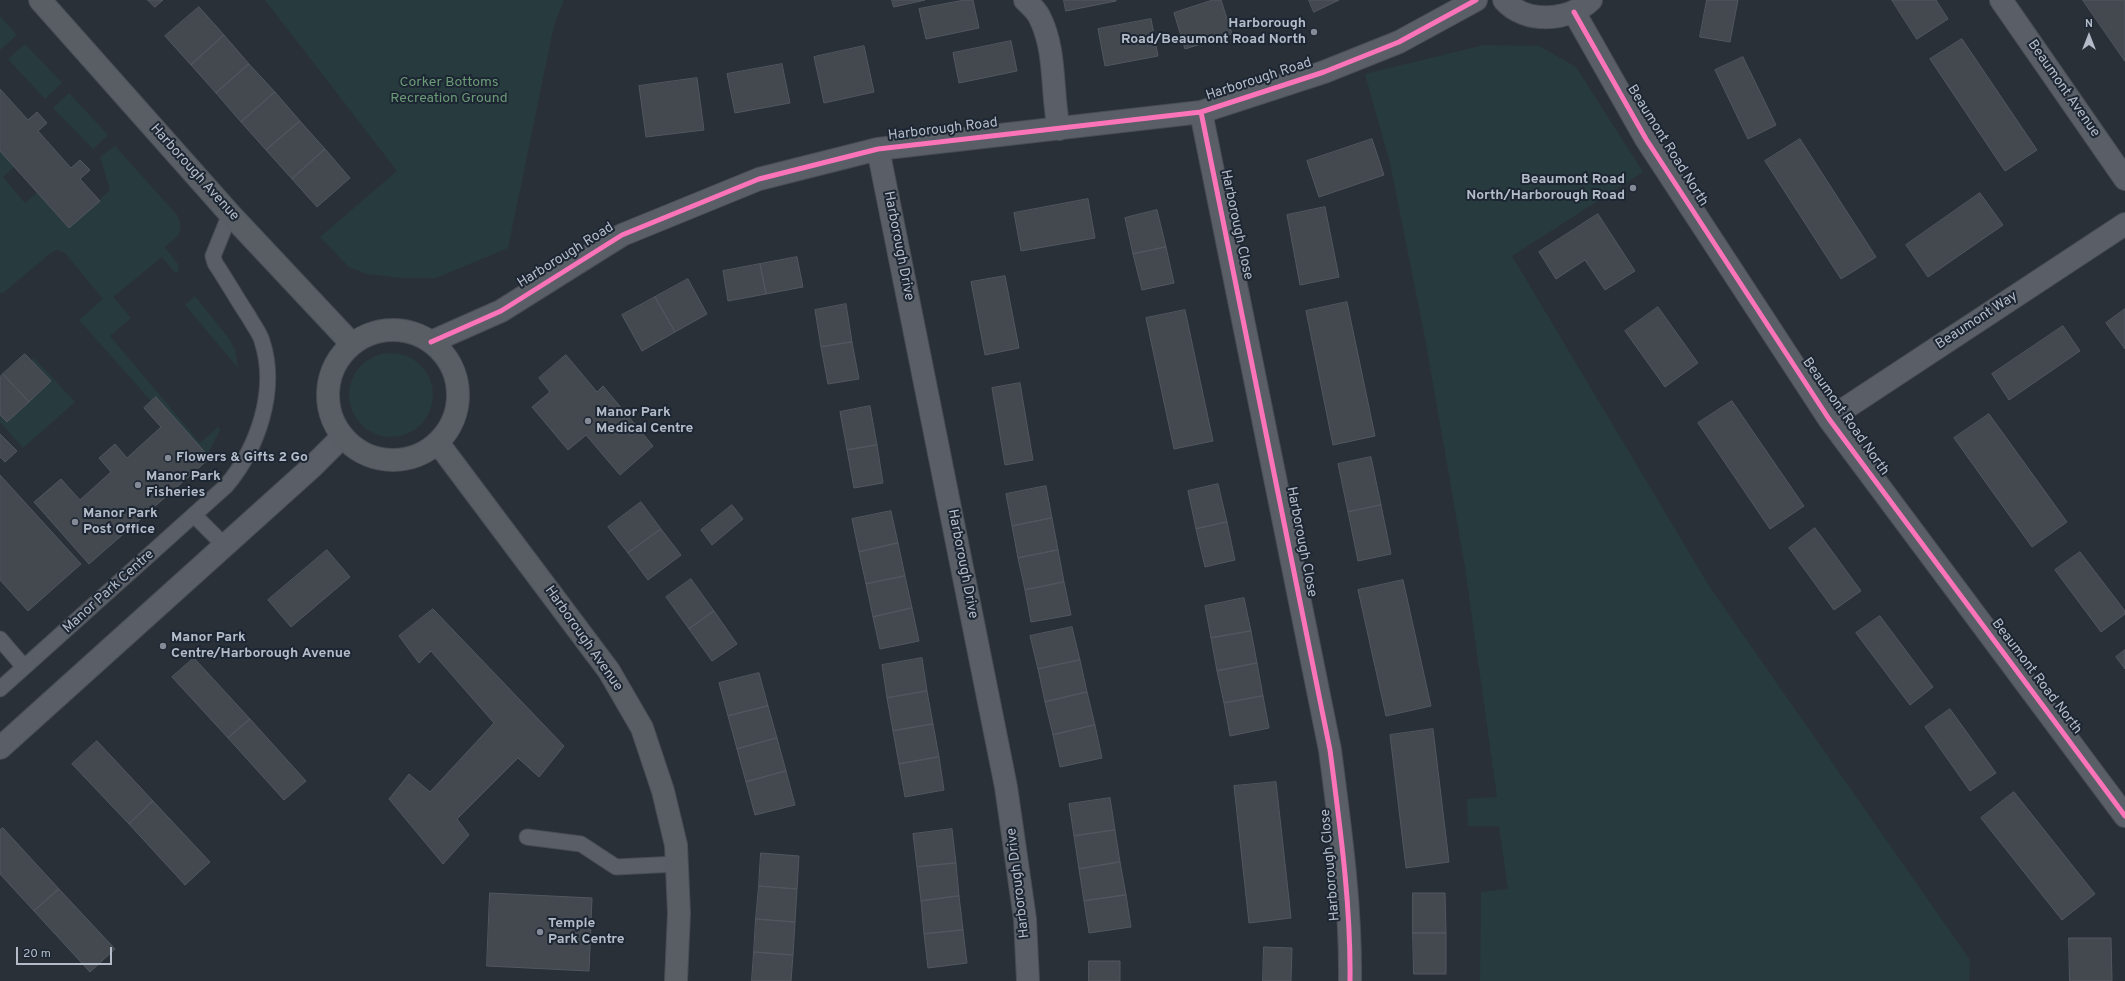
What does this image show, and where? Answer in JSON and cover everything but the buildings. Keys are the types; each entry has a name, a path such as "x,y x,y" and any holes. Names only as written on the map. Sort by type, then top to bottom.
{"street":[{"name":"Harborough Avenue","path":"40,0 230,214 351,343"},
{"path":"1025,0 1039,15 1048,40 1059,129"},
{"name":"Harborough Road","path":"431,342 501,311 622,235 759,179 878,149 1201,112 1324,72 1398,42 1476,0"},
{"name":"Beaumont Road North","path":"1504,0 1522,13 1539,17 1557,17 1582,6 1646,139 1829,419 2125,816"},
{"name":"Beaumont Avenue","path":"2001,0 2125,179"},
{"name":"Harborough Close","path":"1201,112 1330,750 1344,854 1350,981"},
{"name":"Harborough Drive","path":"878,149 1006,788 1025,919 1028,981"},
{"name":"Beaumont Way","path":"1829,419 2125,224"},
{"path":"394,329 416,334 431,342 447,358 456,378 458,401 452,423 438,443 418,455 396,460 382,460 360,452 342,437 331,418 327,387 334,365 351,343 371,332 394,329"},
{"path":"0,748 313,466 342,437"},
{"name":"Harborough Avenue","path":"438,443 609,671 638,722 663,791 676,845 679,912 676,981"}],"lane":[{"name":"Manor Park Centre","path":"0,689 226,486 246,455 259,430 268,381 267,360 262,339 215,263 215,250 230,214"},
{"path":"194,515 224,545"},
{"path":"0,640 24,667"},
{"path":"527,838 581,844 616,867 676,864"}],"green space":[{"name":"Corker Bottoms Recreation Ground","path":"265,0 564,0 554,25 508,248 436,278 402,278 367,274 349,267 320,237 397,171"},
{"path":"0,16 17,35 0,50"},
{"path":"25,44 62,83 45,99 8,59"},
{"path":"1484,45 1539,46 1576,67 1643,172 1512,256 1709,586 1970,960 1969,981 1480,981 1481,892 1508,889 1499,826 1468,826 1467,799 1497,797 1465,567 1425,338 1390,163 1365,74"},
{"path":"69,93 108,135 93,149 53,108"},
{"path":"115,146 178,216 180,222 179,234 165,247 178,264 179,271 175,273 162,257 113,297 131,318 110,336 200,443 218,427 220,430 207,455 155,398 151,401 79,320 103,299 65,253 58,250 52,252 3,293 0,293 0,151 14,167 3,177 25,203 37,193 69,228 110,190 100,157"},
{"path":"195,296 230,340 235,350 238,368 185,305"},
{"path":"383,353 399,353 415,360 426,371 433,387 433,403 430,411 421,425 415,430 399,437 383,437 367,430 356,419 349,403 349,387 356,371 367,360"},
{"path":"34,358 75,402 23,448 0,422 0,415 7,422 51,382 31,361"}],"cycle path":[{"path":"431,342 501,311 622,235 759,179 878,149 1201,112 1324,72 1399,42 1476,0"},
{"path":"1574,12 1646,139 1829,419 2125,816"},
{"path":"1201,112 1330,750 1347,894 1350,981"}],"place":[{"name":"Harborough Road/Beaumont Road North","path":"1314,32"},
{"name":"Beaumont Road North/Harborough Road","path":"1633,188"},
{"name":"Manor Park Medical Centre","path":"588,421"},
{"name":"Flowers & Gifts 2 Go","path":"168,458"},
{"name":"Manor Park Fisheries","path":"138,485"},
{"name":"Manor Park Post Office","path":"75,522"},
{"name":"Manor Park Centre/Harborough Avenue","path":"163,646"},
{"name":"Temple Park Centre","path":"540,932"}]}
